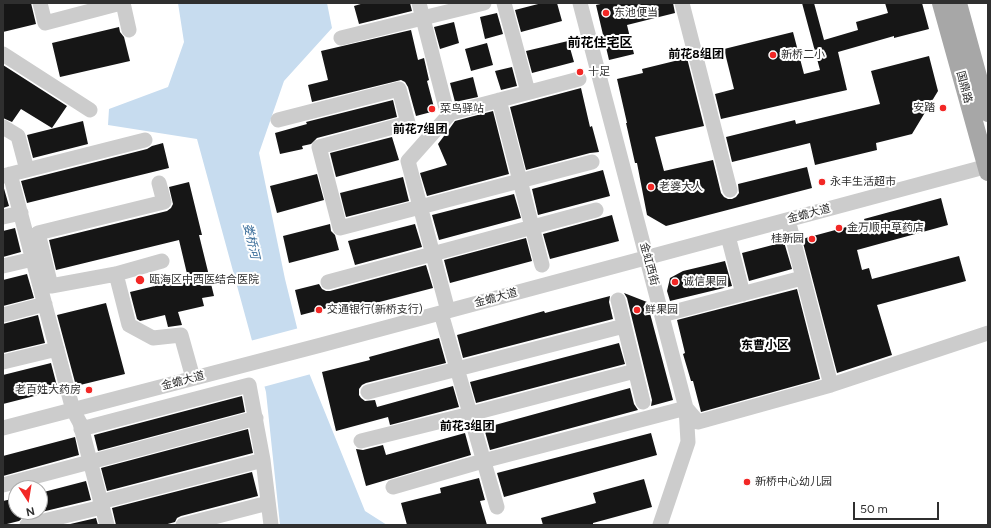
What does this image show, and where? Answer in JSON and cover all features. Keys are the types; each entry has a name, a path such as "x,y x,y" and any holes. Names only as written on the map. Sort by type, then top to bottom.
{"main road":[{"name":"国鼎路","path":"941,3 987,168"},
{"name":"国鼎路","path":"958,3 988,113"}],"street":[{"path":"40,3 46,23 122,3 129,30"},
{"path":"419,3 448,116 408,161 433,253 457,370 497,507"},
{"path":"341,38 484,3"},
{"path":"504,3 528,92"},
{"name":"金虹西街","path":"580,3 686,408 688,442 660,525"},
{"path":"682,3 730,190"},
{"path":"3,54 90,110"},
{"path":"447,114 579,79"},
{"path":"278,120 399,89 408,123 319,147 340,228 592,162"},
{"path":"499,100 542,265"},
{"path":"3,127 18,136 27,170"},
{"path":"106,525 81,429 73,410 21,213 7,175 145,140"},
{"name":"金蟾大道","path":"3,428 987,168"},
{"path":"159,183 164,202 38,234 51,286 116,274 162,261"},
{"path":"328,282 596,210"},
{"path":"3,217 21,213"},
{"path":"788,220 831,385"},
{"path":"728,236 743,294"},
{"path":"3,266 33,259"},
{"path":"116,274 129,326 153,338 181,335 193,378"},
{"path":"662,315 802,278"},
{"path":"618,300 642,402"},
{"path":"3,315 45,304"},
{"path":"368,392 624,326"},
{"path":"393,487 483,461 686,408 698,422 831,385 988,333"},
{"path":"3,362 57,349"},
{"path":"361,440 470,414 635,371"},
{"path":"81,429 249,385 263,460 271,525"},
{"path":"3,485 256,418"},
{"path":"28,525 263,460"},
{"path":"184,525 268,503"}],"water":[{"name":"娄桥河","path":"178,3 327,3 332,28 284,81 259,153 285,279 307,368 365,511 387,525 280,525 266,392 197,139 108,125 109,109 168,87 184,42"}],"pier":[{"path":"299,328 311,374 263,387 250,341"}],"building":[{"path":"3,3 31,3 36,24 3,32"},
{"path":"364,3 410,3 412,11 359,24 354,6"},
{"path":"542,3 557,3 562,21 521,32 515,10"},
{"path":"605,3 673,3 675,13 627,25 634,54 609,60 596,5"},
{"path":"802,3 814,3 824,40 858,30 856,22 888,13 885,3 922,3 929,29 894,38 894,36 838,52 847,90 721,119 715,94 734,89 724,49 793,32 804,74 820,70"},
{"path":"497,13 503,34 485,39 480,17"},
{"path":"454,22 459,43 440,49 434,27"},
{"path":"119,27 120,32 124,37 130,61 60,77 52,43"},
{"path":"411,30 418,60 424,58 429,80 427,81 435,111 416,116 408,87 405,82 401,80 312,102 308,85 328,80 321,51"},
{"path":"568,41 574,62 532,73 526,51"},
{"path":"487,43 493,65 471,71 465,49"},
{"path":"929,56 938,91 912,134 876,143 877,150 815,165 810,143 732,162 726,137 795,120 796,124 880,104 871,71"},
{"path":"687,58 704,126 655,137 664,171 713,160 721,193 728,199 736,197 739,193 738,184 807,167 812,188 666,226 647,215 637,163 635,163 617,79 643,73 642,69"},
{"path":"3,65 67,106 52,128 21,109 12,122 3,118"},
{"path":"512,67 517,86 501,90 495,71"},
{"path":"473,77 478,97 455,102 450,83"},
{"path":"581,88 590,127 592,126 599,152 526,170 510,107"},
{"path":"393,100 397,117 317,138 311,144 302,146 303,149 280,154 275,133 307,124 306,122"},
{"path":"493,111 509,174 427,196 420,173 447,165 438,144 455,121"},
{"path":"83,121 88,144 33,158 27,135"},
{"path":"392,137 399,160 336,177 330,153"},
{"path":"163,143 169,168 27,203 21,181 147,149"},
{"path":"603,170 610,196 538,215 532,189"},
{"path":"317,174 324,200 277,213 270,186"},
{"path":"403,177 409,201 346,217 340,193"},
{"path":"189,182 202,235 199,235 214,296 202,298 204,306 178,312 182,325 168,327 165,315 140,321 137,319 130,292 188,278 179,240 56,270 49,240 167,211 173,204 169,187"},
{"path":"3,185 9,206 3,208"},
{"path":"514,194 521,218 439,240 432,215"},
{"path":"941,198 948,225 857,250 862,270 869,268 872,279 959,256 966,281 877,305 892,355 837,373 802,239 865,222 864,219"},
{"path":"612,215 619,241 550,259 543,234"},
{"path":"330,224 331,231 335,235 339,250 289,263 283,236"},
{"path":"415,224 422,247 355,265 348,241"},
{"path":"15,228 21,252 3,257 3,231"},
{"path":"526,238 532,261 450,283 444,260"},
{"path":"784,242 792,269 749,281 742,253"},
{"path":"725,261 732,286 670,301 667,291 670,278 683,271"},
{"path":"426,265 433,288 341,312 339,305 301,315 295,290 319,284 322,289 330,291"},
{"path":"27,274 34,298 3,306 3,280"},
{"path":"797,289 820,379 701,412 693,381 691,381 683,354 685,353 677,320"},
{"path":"624,293 647,302 673,400 651,406 652,400 627,298"},
{"path":"610,296 609,302 613,319 463,358 457,335 544,311 545,313"},
{"path":"106,303 125,374 76,386 57,315"},
{"path":"38,315 45,343 3,353 3,324"},
{"path":"439,338 446,363 366,383 359,389 359,395 365,401 375,400 377,407 453,386 459,407 390,425 388,417 336,431 322,372 370,360 369,357"},
{"path":"619,343 625,364 476,403 470,382"},
{"path":"51,363 58,390 3,404 3,375"},
{"path":"630,388 634,404 638,410 490,450 484,428"},
{"path":"242,396 245,412 98,451 94,435"},
{"path":"248,429 253,453 107,491 101,468"},
{"path":"465,433 471,455 366,486 356,449 363,450 383,445 386,455"},
{"path":"651,433 657,455 504,497 497,473"},
{"path":"75,437 79,455 3,476 3,456"},
{"path":"252,472 258,496 181,516 177,518 175,522 164,525 116,525 112,508"},
{"path":"479,478 485,500 480,501 487,525 407,525 401,503 441,493 440,488"},
{"path":"644,479 652,507 593,523 593,525 543,525 541,518 596,503 593,493"},
{"path":"86,481 91,500 48,510 48,491"},
{"path":"8,500 8,520 20,520 3,525 3,501"},
{"path":"96,518 98,525 66,525"}],"place":[{"name":"东池便当","path":"606,13"},
{"name":"新桥二小","path":"773,55"},
{"name":"十足","path":"580,72"},
{"name":"安踏","path":"943,108"},
{"name":"菜鸟驿站","path":"432,109"},
{"name":"永丰生活超市","path":"822,182"},
{"name":"老婆大人","path":"651,187"},
{"name":"金万顺中草药店","path":"839,228"},
{"name":"桂新园","path":"812,239"},
{"name":"瓯海区中西医结合医院","path":"140,280"},
{"name":"诚信果园","path":"675,282"},
{"name":"交通银行(新桥支行)","path":"319,310"},
{"name":"鲜果园","path":"637,310"},
{"name":"老百姓大药房","path":"89,390"},
{"name":"新桥中心幼儿园","path":"747,482"}],"district":[{"name":"前花住宅区","path":"600,43"},
{"name":"前花8组团","path":"696,54"},
{"name":"前花7组团","path":"420,129"},
{"name":"东曹小区","path":"765,345"},
{"name":"前花3组团","path":"467,426"}]}
